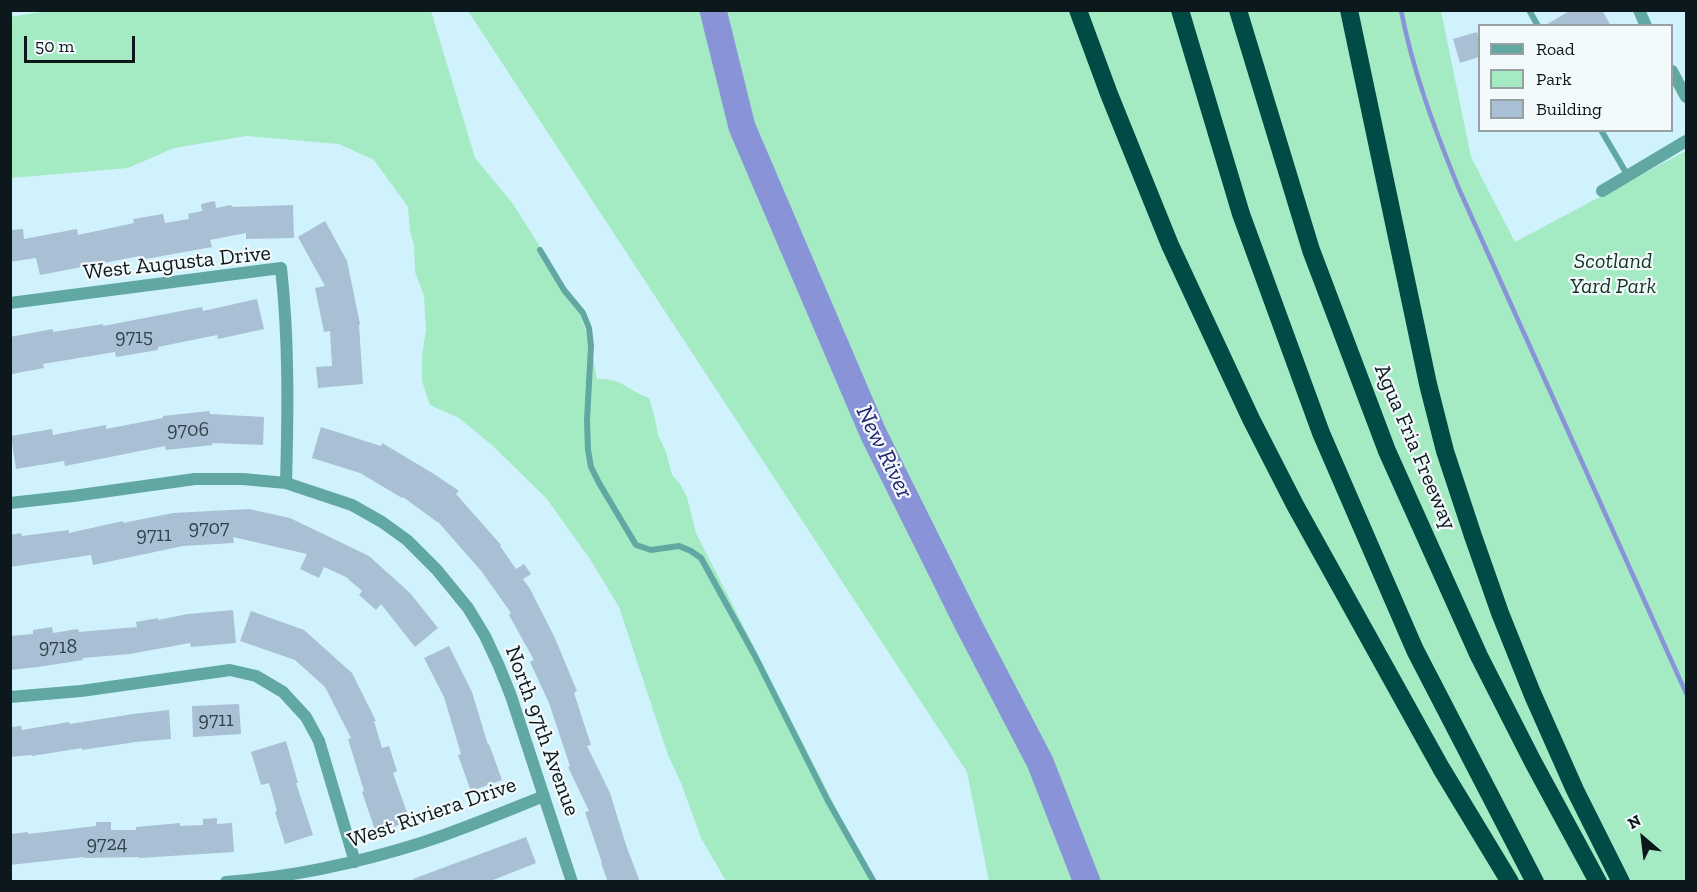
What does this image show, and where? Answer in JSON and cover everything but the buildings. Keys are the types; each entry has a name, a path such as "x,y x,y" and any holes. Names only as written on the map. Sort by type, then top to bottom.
{"highway":[{"path":"1078,10 1170,245 1251,419 1295,505 1441,768 1510,882"},
{"path":"1180,10 1241,214 1321,433 1415,650 1535,882"},
{"name":"Agua Fria Freeway","path":"1238,10 1311,250 1387,451 1479,656 1598,882"},
{"path":"1349,10 1428,384 1445,451 1500,614 1532,693 1575,790 1621,882"}],"street":[{"path":"1639,10 1645,24"},
{"path":"1673,74 1686,97"},
{"path":"1602,191 1686,141"},
{"name":"West Augusta Drive","path":"10,303 281,268 288,359 286,483"},
{"name":"North 97th Avenue","path":"10,503 195,478 243,479 286,483 352,505 382,522 407,540 437,570 468,608 485,636 500,666 520,722 572,882"},
{"path":"10,697 81,691 230,670 256,676 283,692 306,717 315,733 355,862"},
{"name":"West Riviera Drive","path":"226,882 298,874 355,862 425,842 544,796"}],"lane":[{"path":"1529,10 1537,24"},
{"path":"1602,132 1628,176"},
{"path":"540,250 564,290 583,313 588,328 591,346 587,420 588,450 591,467 599,483 636,545 651,550 679,546 701,558 755,656 828,801 874,882"}],"green space":[{"path":"53,10 431,11 475,158 513,204 579,309 597,379 619,382 649,398 658,435 666,452 672,475 687,497 696,533 873,881 726,881 701,838 668,755 619,607 590,559 546,498 493,446 459,418 430,405 422,381 422,356 426,330 424,296 415,272 414,245 408,207 374,160 339,144 246,136 174,148 128,168 11,178 10,17"},
{"name":"Scotland Yard Park","path":"468,11 1441,11 1471,157 1515,242 1686,151 1686,881 989,881 967,772"}],"waterway":[{"name":"New River","path":"713,10 742,127 873,433 1040,762 1087,882"},
{"path":"1401,10 1426,101 1459,189 1686,693"}]}
